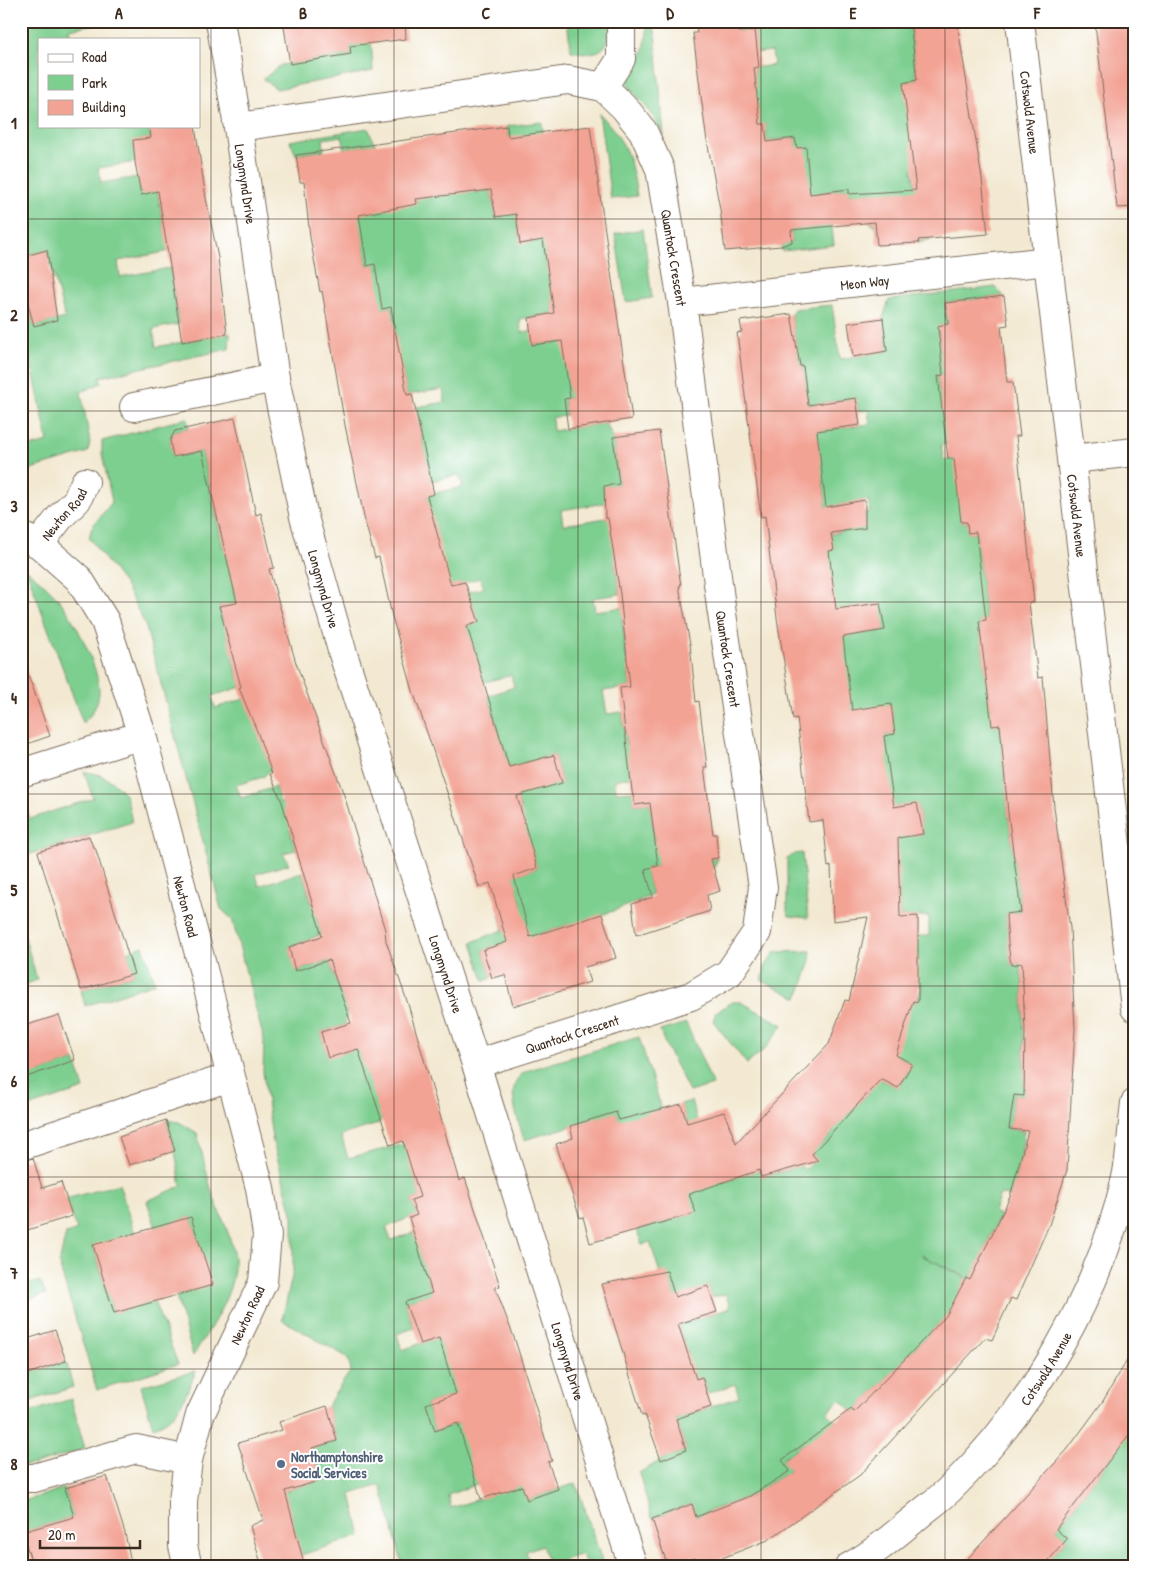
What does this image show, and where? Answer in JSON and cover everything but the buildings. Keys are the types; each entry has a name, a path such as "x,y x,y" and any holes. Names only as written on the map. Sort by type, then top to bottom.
{"street":[{"name":"Longmynd Drive","path":"220,21 238,127 275,378 304,517 343,654 476,1064 633,1567"},
{"path":"238,127 568,80 603,87 621,59 621,21"},
{"name":"Cotswold Avenue","path":"1020,21 1072,459 1127,875 1135,1008"},
{"name":"Quantock Crescent","path":"476,1064 691,996 730,972 757,932 764,887 721,607 682,302 660,170 643,131 624,107 603,87"},
{"name":"Meon Way","path":"682,302 1048,261"},
{"path":"134,407 275,378"},
{"path":"1072,459 1135,452"},
{"name":"Newton Road","path":"85,482 77,500 61,516 30,540 79,579 105,621 142,734 260,1188 267,1235 262,1282 200,1415 188,1460 183,1501 183,1546 188,1567"},
{"path":"21,773 142,734"},
{"path":"21,1146 230,1076"},
{"name":"Cotswold Avenue","path":"849,1567 868,1557 950,1488 1005,1426 1053,1359 1085,1296 1111,1232 1126,1177 1135,1103"},
{"path":"21,1478 34,1478 136,1449 188,1460"}],"green space":[{"path":"21,21 113,21 69,29 71,38 38,38 38,128 149,128 151,138 133,141 136,162 98,168 101,183 138,177 141,194 157,191 166,238 191,247 118,261 120,277 170,268 179,324 153,329 156,347 230,333 229,349 100,377 101,383 81,392 90,441 88,452 25,471 21,479 21,449 48,442 32,367 21,369 21,305 27,303 34,326 65,318 47,250 21,257"},
{"path":"567,21 610,21 610,32 605,46 595,52 571,51"},
{"path":"654,21 664,136 651,113 628,85 630,76 642,55 648,25"},
{"path":"738,21 910,21 917,80 903,83 929,166 912,169 915,187 933,185 930,218 932,239 919,243 916,221 876,226 870,223 869,193 849,194 848,189 817,193 821,221 831,220 834,245 782,251 781,244 792,242 789,215 797,148 795,138 767,141 765,124 756,125 754,68 774,65 772,51 754,53 755,30 739,32"},
{"path":"348,32 371,39 373,71 277,89 263,79 281,65 351,54"},
{"path":"599,113 608,123 626,151 637,196 611,199"},
{"path":"542,122 544,139 517,219 520,243 546,240 554,313 520,319 521,332 531,331 533,345 563,342 582,396 564,399 566,415 552,418 553,431 605,423 613,437 619,484 604,487 605,503 561,510 563,525 625,515 631,560 615,563 620,594 593,598 595,611 640,605 641,616 622,619 630,687 603,691 607,714 622,712 626,744 641,743 645,774 615,780 616,792 633,791 635,805 650,803 655,843 688,838 690,862 718,858 714,868 672,880 666,863 645,869 652,894 611,912 538,934 541,948 516,939 483,950 492,978 484,981 472,942 503,930 499,914 522,905 513,876 537,868 532,850 518,854 506,815 521,809 517,796 562,782 554,755 509,767 488,696 514,687 511,675 485,682 478,671 466,627 479,622 472,602 458,606 455,595 484,588 480,578 436,590 427,495 463,487 459,475 425,482 423,445 417,407 445,402 443,389 407,395 401,363 385,366 379,327 395,324 392,307 378,310 375,265 367,266 354,190 370,145 345,149 342,136 323,139 324,150 296,155 290,141 368,128 402,206 417,203 413,183 473,178 476,193 491,190 496,217 506,215 510,155 507,126"},
{"path":"643,229 652,298 626,302 615,234"},
{"path":"995,287 1004,296 945,303 948,324 938,326 940,341 955,374 937,376 939,390 958,388 964,441 941,445 944,460 961,458 961,522 967,522 968,533 976,532 986,620 979,621 992,726 1000,725 1008,814 1020,901 1020,912 1006,914 1011,965 1020,963 1023,986 1024,1070 1031,1096 1014,1095 1009,1129 1024,1131 1021,1156 1010,1197 1000,1194 994,1212 1000,1215 984,1251 976,1282 921,1255 966,1278 953,1306 946,1316 854,1412 840,1399 827,1413 843,1427 800,1446 782,1459 790,1471 750,1496 696,1516 691,1504 652,1519 639,1473 661,1460 686,1450 676,1419 739,1397 735,1384 707,1394 702,1377 686,1382 689,1359 679,1325 730,1308 726,1294 712,1297 708,1286 675,1298 667,1272 660,1273 650,1242 642,1245 637,1230 695,1213 648,1196 616,1113 524,1140 514,1101 516,1082 520,1075 529,1070 639,1037 671,1139 690,1133 681,1104 691,1101 717,1183 759,1170 762,1177 791,1169 796,1159 804,1170 816,1159 804,1144 810,1138 820,1146 833,1133 822,1122 837,1105 848,1115 871,1090 865,1071 898,1088 912,1064 880,1046 896,997 917,1002 922,986 903,982 918,936 929,936 929,916 900,917 899,885 881,886 874,840 923,834 917,804 883,809 866,739 895,734 891,705 841,712 841,637 885,630 879,603 836,610 819,552 833,550 831,534 865,527 865,513 870,512 868,500 826,507 823,480 807,483 817,431 870,424 868,410 858,411 856,398 808,405 803,366 794,367 796,343 791,314 794,309 832,305 840,359 887,351 883,318 889,300"},
{"path":"187,418 189,428 175,431 170,440 172,450 180,456 202,451 223,548 241,543 227,558 237,603 219,606 223,621 232,619 252,652 232,659 239,680 277,676 212,696 215,708 244,699 280,761 263,777 236,785 241,798 275,787 280,803 296,799 304,825 290,830 296,850 283,853 289,864 256,874 259,886 302,872 312,904 328,899 333,912 316,917 322,934 289,947 296,971 329,961 347,1010 345,1025 321,1032 328,1057 358,1049 362,1062 379,1058 382,1118 378,1124 341,1135 348,1158 405,1144 420,1197 411,1200 417,1215 386,1227 391,1240 418,1231 445,1270 427,1277 432,1293 405,1302 414,1328 397,1334 402,1350 445,1335 457,1394 426,1404 435,1431 465,1421 477,1484 448,1495 451,1508 522,1485 527,1500 576,1483 604,1567 587,1567 582,1554 549,1565 542,1545 526,1551 531,1567 403,1567 381,1485 351,1494 361,1536 301,1555 290,1512 263,1520 257,1500 321,1480 312,1448 337,1441 327,1406 351,1370 347,1357 282,1320 293,1272 293,1217 272,1138 263,1072 264,1040 232,919 221,909 145,624 125,585 89,538 92,527 112,502 102,453 102,441"},
{"path":"26,569 44,584 66,609 91,658 99,693 94,710 83,723"},
{"path":"84,772 101,776 122,790 128,801 132,822 21,857 21,793 30,819 93,798"},
{"path":"802,853 808,918 789,916 787,911 787,859 794,854"},
{"path":"21,923 37,980 21,986"},
{"path":"143,946 155,983 85,1006 81,990 134,974 127,952"},
{"path":"811,951 809,967 798,998 762,981 765,967 775,952"},
{"path":"733,1002 741,1002 783,1025 765,1049 747,1064 713,1021 716,1012"},
{"path":"686,1023 713,1085 689,1092 660,1031"},
{"path":"75,1060 84,1089 24,1108 21,1098 21,1079"},
{"path":"166,1120 179,1122 197,1133 211,1189 233,1249 234,1271 227,1297 193,1356 176,1296 212,1284 191,1217 156,1228 147,1201 181,1186 175,1151"},
{"path":"119,1184 135,1234 93,1246 114,1313 154,1301 178,1364 97,1390 59,1264 66,1234 77,1230 66,1199"},
{"path":"40,1281 46,1294 21,1302 21,1287"},
{"path":"66,1361 73,1387 21,1404 21,1376"},
{"path":"196,1371 185,1397 175,1412 162,1424 153,1427 141,1386"},
{"path":"71,1399 85,1449 35,1464 21,1466 21,1415"},
{"path":"1135,1419 1135,1567 1028,1567 1057,1551 1067,1539 1056,1529 1113,1456 1111,1454"},
{"path":"65,1488 74,1517 22,1532 21,1502"}],"place":[{"name":"Northamptonshire Social Services","path":"281,1464"}]}
